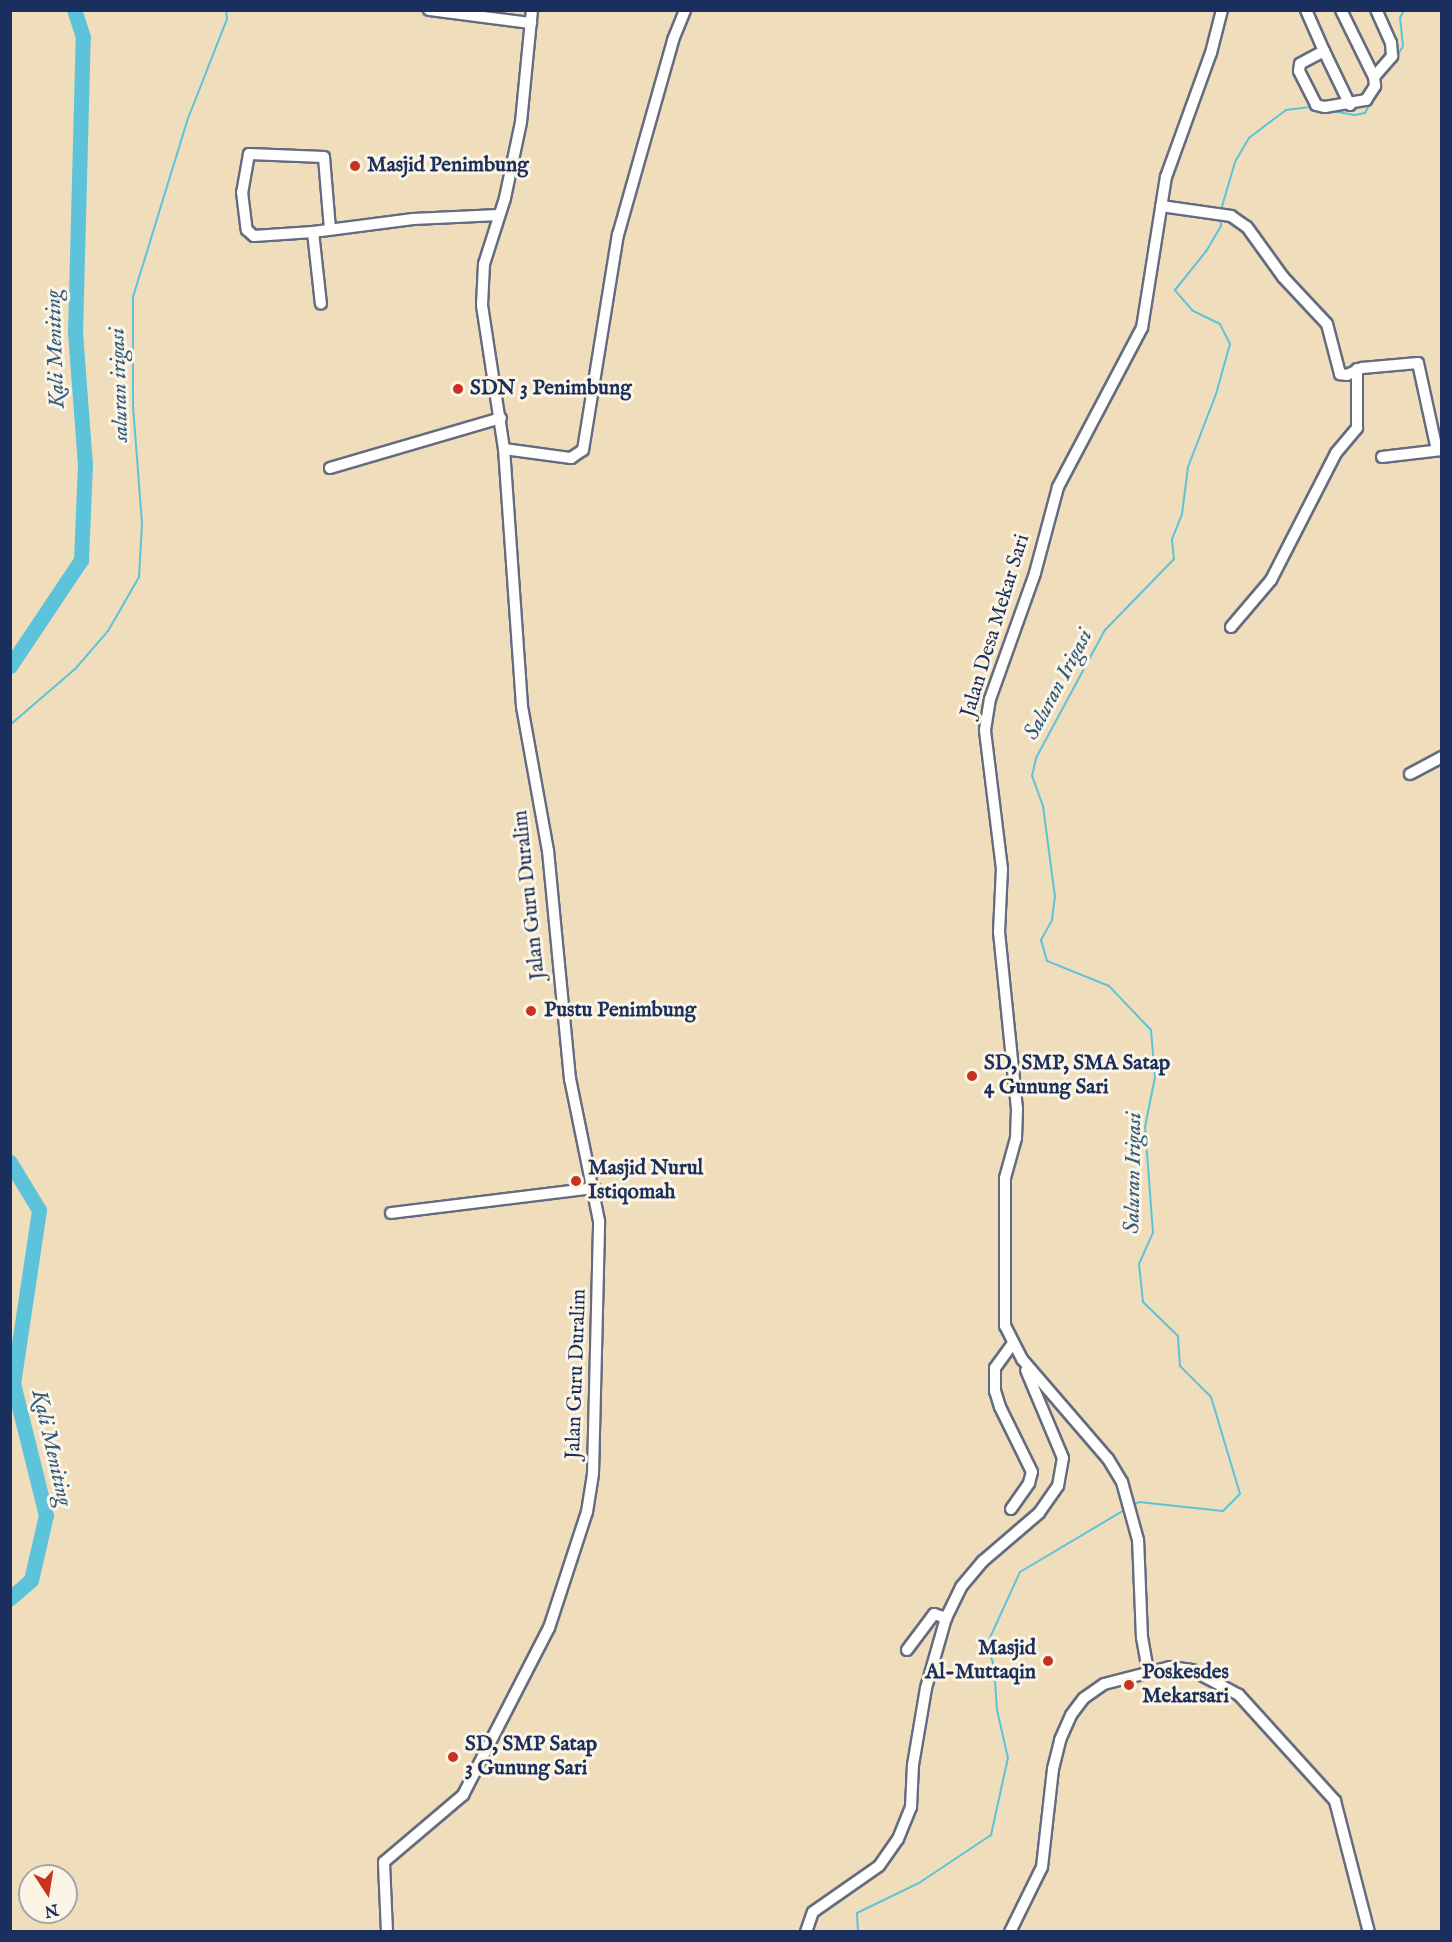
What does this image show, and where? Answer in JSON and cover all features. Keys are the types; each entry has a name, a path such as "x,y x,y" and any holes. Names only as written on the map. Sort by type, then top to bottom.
{"street":[{"path":"429,10 531,22"},
{"name":"Jalan Guru Duralim","path":"387,1932 384,1862 463,1795 549,1628 587,1512 593,1473 598,1371 600,1243 594,1188 572,1096 548,851 522,706 501,418 482,294 484,264 500,216 521,122 532,10"},
{"path":"504,449 571,458 583,450 618,236 673,40 685,10"},
{"name":"Jalan Desa Mekar Sari","path":"1148,1671 1142,1638 1140,1554 1127,1495 1108,1459 1022,1359 1012,1343 1005,1322 1005,1178 1016,1138 1017,1109 999,932 1002,869 992,812 985,719 1035,573 1058,487 1142,328 1166,177 1211,53 1222,10"},
{"path":"1306,10 1350,105"},
{"path":"1324,51 1302,62 1299,71 1316,105 1350,105 1370,96 1375,86 1374,77 1341,10"},
{"path":"1374,77 1393,50 1376,10"},
{"path":"330,230 324,157 249,154 242,184 248,232 256,236 313,232 330,230 432,217 500,216"},
{"path":"1161,206 1232,216 1247,227 1283,277 1327,324 1338,372 1347,375 1357,369 1418,363 1439,450 1382,457"},
{"path":"313,232 321,304"},
{"path":"1230,627 1270,580 1336,453 1357,428 1357,369"},
{"path":"330,468 501,418"},
{"path":"1410,774 1442,757"},
{"path":"391,1212 594,1188"},
{"path":"1011,1509 1032,1472 1000,1407 995,1391 995,1368 1012,1343"},
{"path":"806,1932 813,1912 879,1866 898,1839 910,1807 913,1765 924,1696 946,1618 969,1576 1039,1513 1058,1486 1063,1472 1057,1439 1022,1359"},
{"path":"907,1650 934,1614 946,1618"},
{"path":"1010,1932 1042,1867 1053,1769 1059,1740 1071,1715 1084,1698 1104,1684 1148,1671 1187,1668 1239,1695 1326,1789 1343,1824 1369,1932"}],"waterway":[{"name":"Kali Meniting","path":"10,666 81,560 85,465 75,333 83,37 74,10"},
{"name":"saluran irigasi","path":"10,725 76,668 108,631 139,577 142,523 133,407 133,297 187,121 227,19 226,10"},
{"name":"Saluran Irigasi","path":"1396,58 1403,46 1400,18 1404,10"},
{"name":"Saluran Irigasi","path":"1378,82 1393,63"},
{"name":"Saluran Irigasi","path":"1332,111 1355,115 1365,113 1377,90"},
{"name":"Saluran Irigasi","path":"1221,210 1235,162 1249,138 1286,110 1312,107"},
{"name":"Saluran Irigasi","path":"1133,1505 1139,1502 1223,1511 1240,1494 1211,1397 1180,1366 1178,1336 1143,1302 1139,1264 1153,1233 1145,1127 1155,1077 1151,1030 1109,986 1047,961 1041,940 1052,920 1055,897 1043,806 1032,776 1036,758 1105,630 1174,559 1172,539 1182,514 1188,467 1216,394 1230,344 1220,324 1193,311 1175,290 1207,250 1221,226 1221,219"},
{"name":"Kali Meniting","path":"10,1162 39,1210 13,1383 46,1515 31,1580 10,1598"},
{"name":"Saluran Irigasi","path":"858,1932 857,1913 919,1883 991,1835 1008,1758 997,1710 994,1666 987,1644 1020,1572 1126,1509"}],"place":[{"name":"Masjid Penimbung","path":"355,166"},
{"name":"SDN 3 Penimbung","path":"458,389"},
{"name":"Pustu Penimbung","path":"531,1011"},
{"name":"SD, SMP, SMA Satap 4 Gunung Sari","path":"972,1076"},
{"name":"Masjid Nurul Istiqomah","path":"576,1181"},
{"name":"Masjid Al-Muttaqin","path":"1048,1661"},
{"name":"Poskesdes Mekarsari","path":"1129,1685"},
{"name":"SD, SMP Satap 3 Gunung Sari","path":"453,1757"}]}
